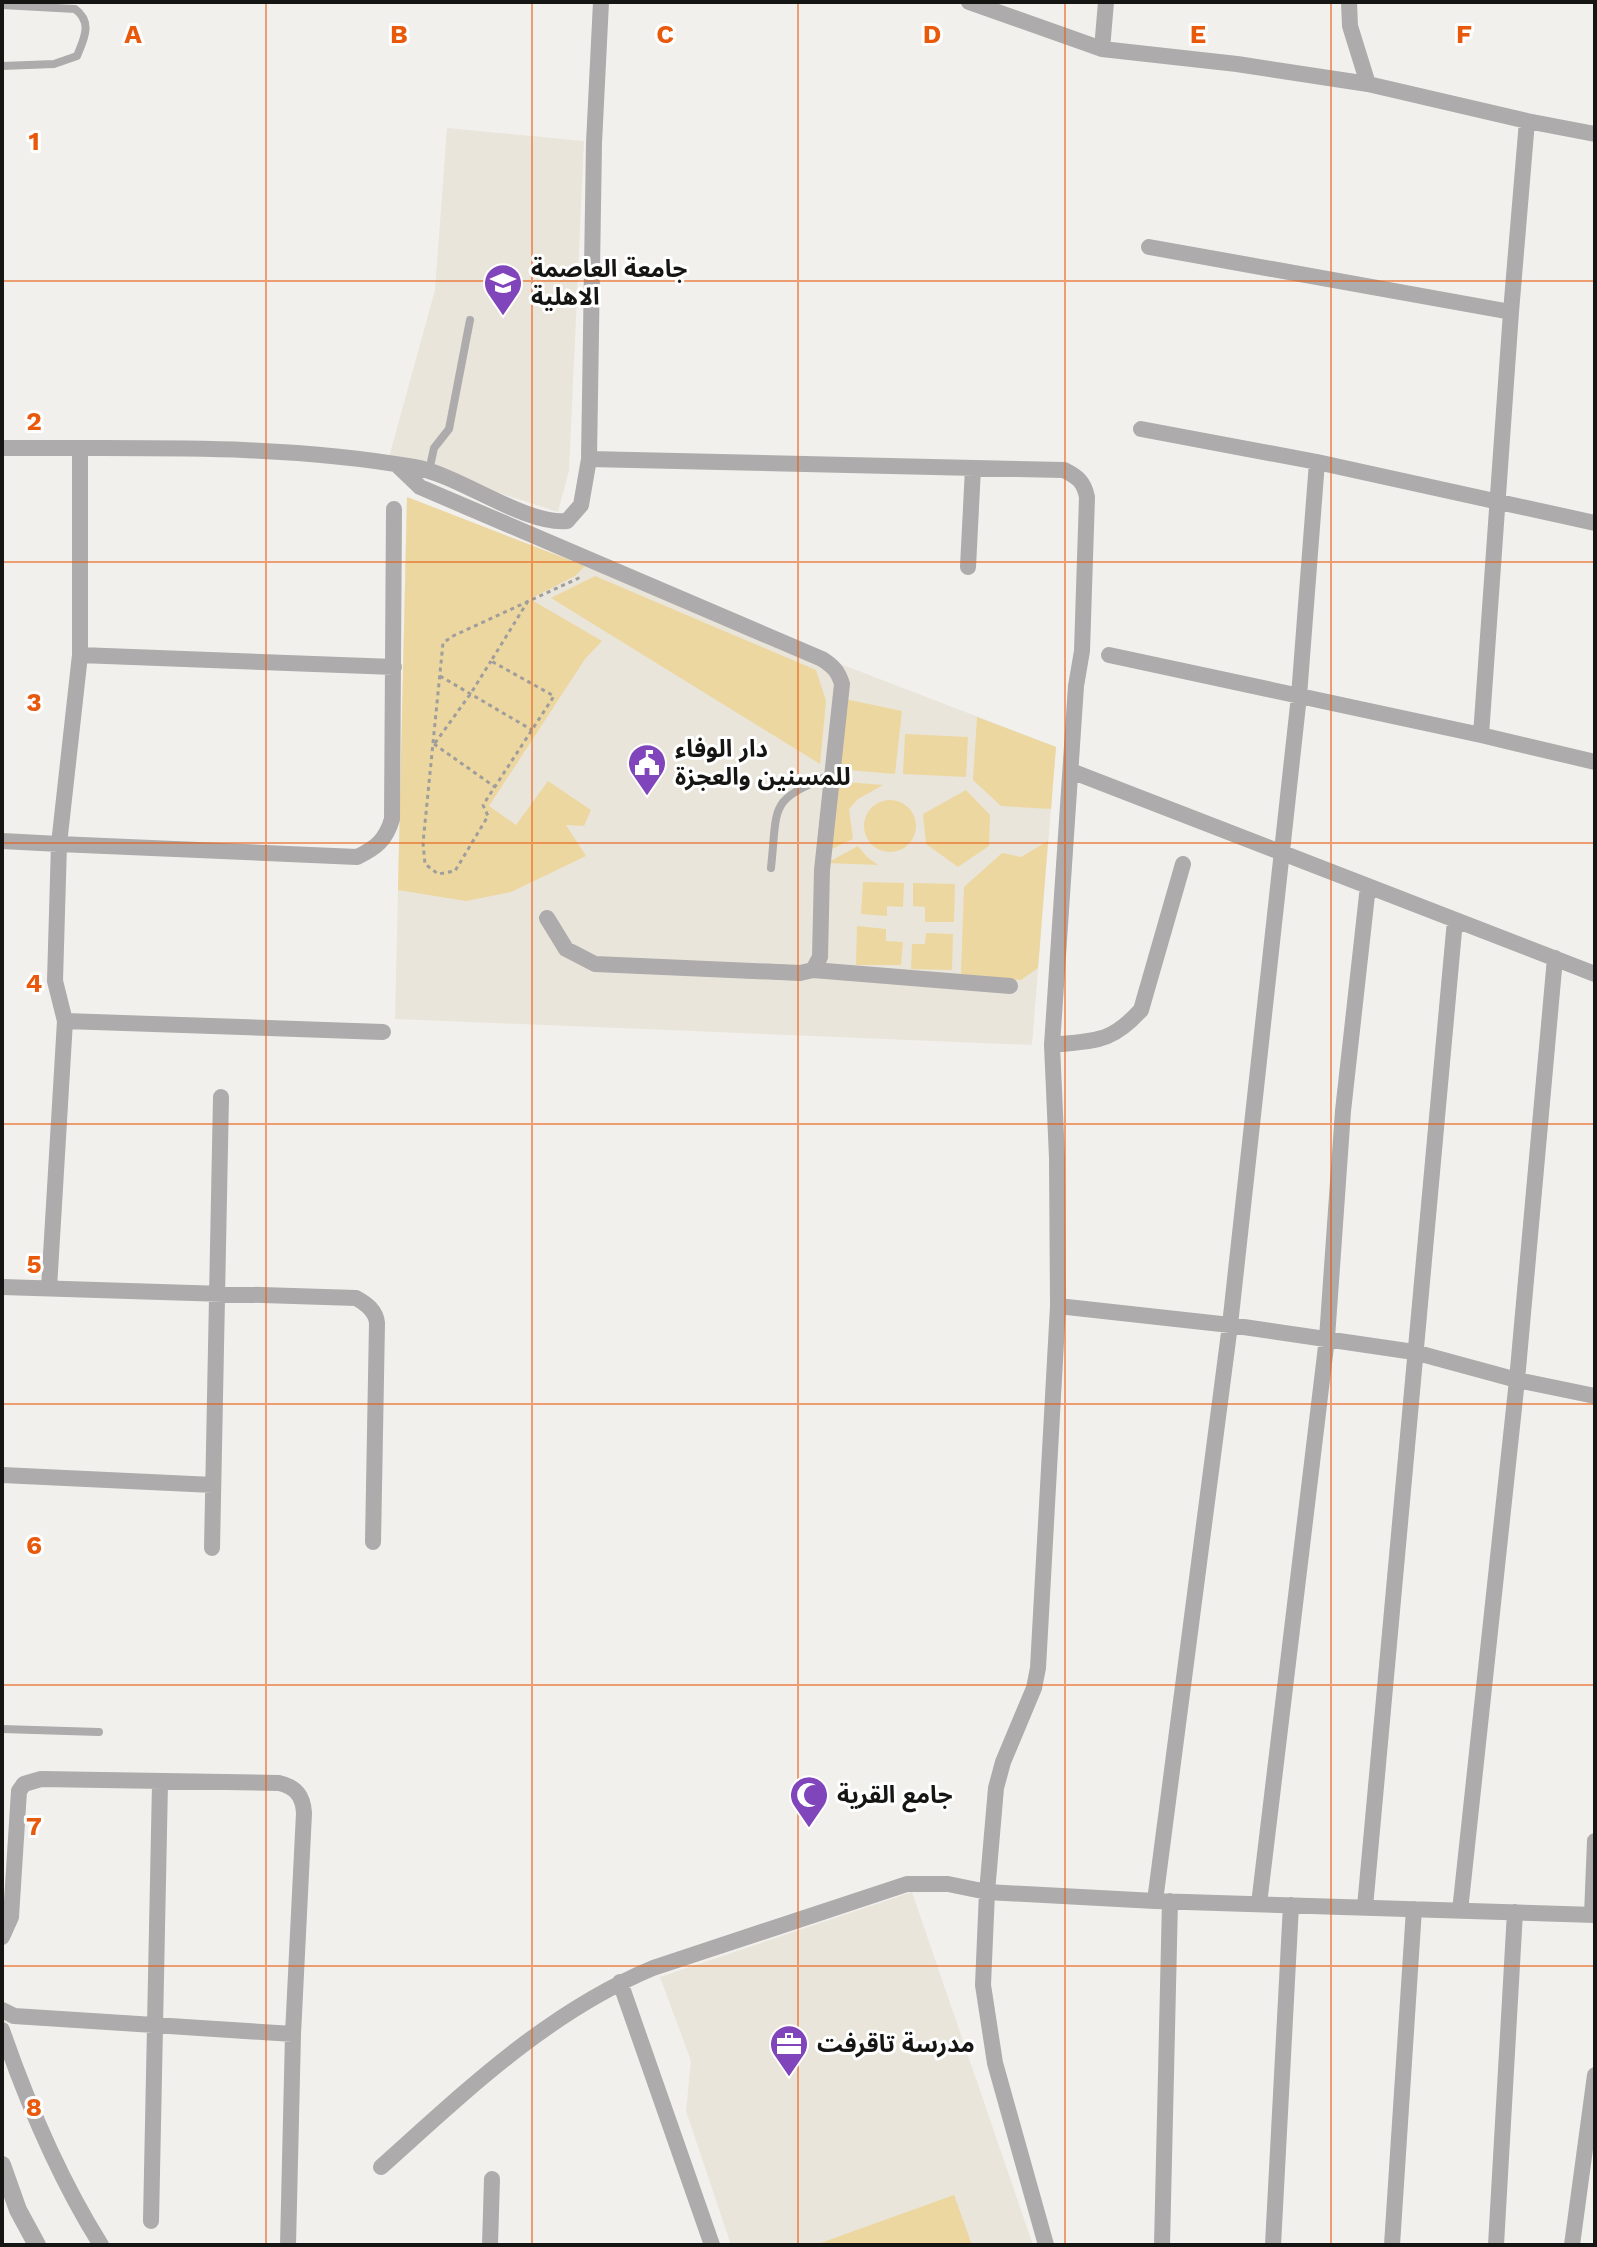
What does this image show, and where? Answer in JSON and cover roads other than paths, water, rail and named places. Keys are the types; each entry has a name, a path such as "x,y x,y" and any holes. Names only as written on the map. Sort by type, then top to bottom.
{"street":[{"path":"2,448 306,453 414,467 555,522 567,521 581,505 589,459 594,143 601,2"},
{"path":"969,2 1102,49 1237,64 1368,84 1595,134"},
{"path":"1102,49 1106,2"},
{"path":"1349,2 1350,26 1368,84"},
{"path":"1481,735 1527,121"},
{"path":"1149,247 1511,312"},
{"path":"1141,429 1317,462 1595,523"},
{"path":"49,1288 65,1021 55,981 59,844 80,655 80,449"},
{"path":"589,459 1064,470 1085,486 1082,651 1076,686 1052,1045 1057,1158 1058,1306 1037,1679 1003,1762 996,1788 983,1985 991,2045 1046,2245"},
{"path":"1162,2245 1163,1901 1299,696 1317,462"},
{"path":"398,466 420,487 822,659 835,668 842,684 822,870 820,957 813,970"},
{"path":"968,567 973,468"},
{"path":"2,841 357,857 376,848 388,834 392,819 394,509"},
{"path":"80,655 394,667"},
{"path":"1109,655 1595,762"},
{"path":"1071,771 1595,974"},
{"path":"1052,1045 1106,1039 1124,1028 1141,1010 1183,864"},
{"path":"1259,1904 1327,1338 1343,1111 1368,886"},
{"path":"547,918 566,949 595,964 800,973 813,970 1010,986"},
{"path":"1365,1907 1455,920"},
{"path":"1460,1911 1517,1380 1555,958"},
{"path":"65,1021 383,1032"},
{"path":"212,1548 221,1097"},
{"path":"2,1287 356,1298 374,1312 377,1323 373,1542"},
{"path":"1058,1306 1230,1325 1414,1352 1517,1380 1595,1396"},
{"path":"2,1475 213,1485"},
{"path":"2,1937 11,1917 19,1791 24,1784 41,1779 279,1783 298,1792 304,1813 293,2034 288,2245"},
{"path":"151,2221 160,1783"},
{"path":"381,2167 509,2054 579,2004 620,1982 682,1958 907,1884 948,1884 987,1892 1163,1901 1593,1915 1595,1841"},
{"path":"1273,2245 1291,1905"},
{"path":"1392,2245 1414,1909"},
{"path":"1496,2245 1515,1912"},
{"path":"620,1982 712,2245"},
{"path":"2,2010 14,2016 293,2034"},
{"path":"2,2030 35,2118 83,2216 101,2245"},
{"path":"1572,2245 1595,2078"},
{"path":"2,2165 18,2210 37,2245"},
{"path":"490,2245 492,2179"}],"lane":[{"path":"2,5 75,9 82,14 87,31 77,56 54,64 2,66"},
{"path":"429,471 434,448 449,429 470,320"},
{"path":"771,868 777,809 783,799 792,791 832,774"},
{"path":"2,1729 99,1732"}],"place":[{"name":"جامعة العاصمة الاهلية","path":"503,317"},
{"name":"دار الوفاء للمسنين والعجزة","path":"647,797"},
{"name":"جامع القرية","path":"809,1829"},
{"name":"مدرسة تاقرفت","path":"789,2078"}]}
